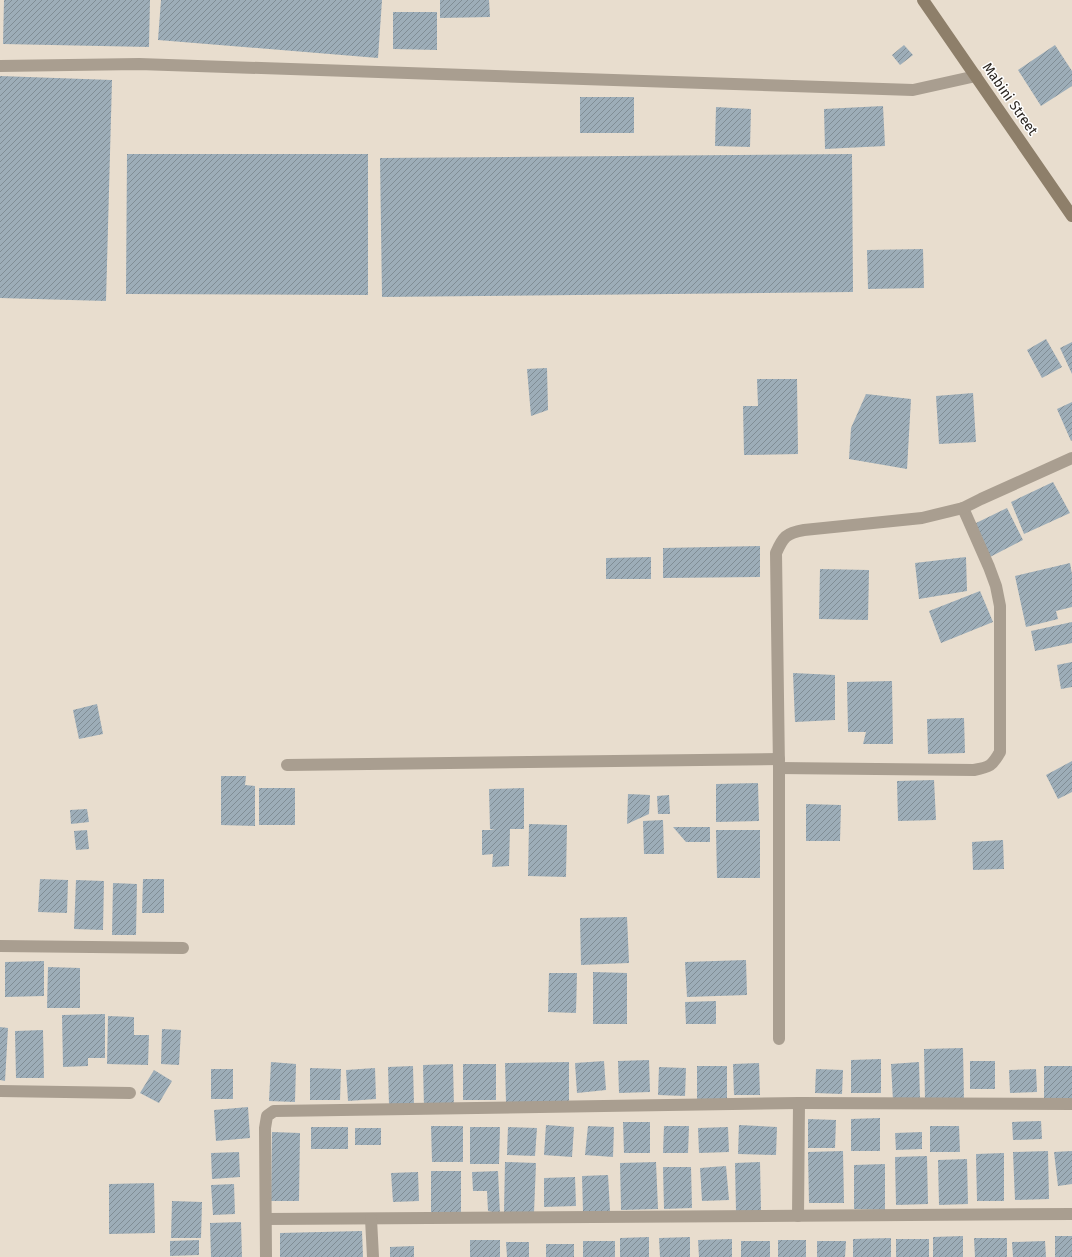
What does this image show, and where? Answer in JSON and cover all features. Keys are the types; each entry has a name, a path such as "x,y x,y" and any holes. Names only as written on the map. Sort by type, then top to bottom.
{"main road":[{"name":"Mabini Street","path":"923,0 1072,216"}],"street":[{"path":"0,66 147,64 913,90 976,76"},
{"path":"779,1039 779,764 776,553 782,540 791,532 922,518 962,508 1072,458"},
{"path":"286,765 779,764 974,770 987,768 993,764 1000,752 1000,606 996,586 989,567 962,508"},
{"path":"0,946 183,948"},
{"path":"0,1090 130,1093"},
{"path":"798,1216 799,1103"},
{"path":"266,1257 265,1128 267,1116 274,1111 799,1103 1072,1104"},
{"path":"266,1219 1072,1214"},
{"path":"371,1219 373,1257"}],"building":[{"path":"4,0 150,0 149,47 3,44"},
{"path":"161,0 382,0 378,58 158,40"},
{"path":"440,0 489,0 490,17 440,18"},
{"path":"393,12 437,12 437,50 393,49"},
{"path":"904,45 913,55 900,65 892,55"},
{"path":"1055,45 1072,71 1072,86 1041,106 1018,70"},
{"path":"0,76 112,80 106,301 0,298"},
{"path":"580,97 634,97 634,133 580,133"},
{"path":"883,106 885,146 825,149 824,109"},
{"path":"716,107 751,109 750,147 715,146"},
{"path":"127,154 368,154 368,295 126,294"},
{"path":"852,154 853,292 382,297 380,158"},
{"path":"923,249 924,288 868,289 867,250"},
{"path":"1046,339 1062,367 1042,378 1027,350"},
{"path":"1072,342 1072,374 1060,348"},
{"path":"547,368 548,410 531,416 527,369"},
{"path":"757,379 797,379 798,454 744,455 743,406 758,406"},
{"path":"973,393 976,442 939,444 936,396"},
{"path":"866,394 911,399 907,469 849,459 851,428"},
{"path":"1072,402 1072,440 1071,441 1057,409"},
{"path":"1053,482 1070,513 1024,534 1011,502"},
{"path":"1007,508 1023,540 990,557 974,524"},
{"path":"760,546 760,577 663,578 663,548"},
{"path":"651,557 651,579 606,579 606,558"},
{"path":"966,557 967,591 919,599 915,563"},
{"path":"1070,563 1072,574 1072,607 1056,611 1058,619 1026,627 1015,576"},
{"path":"820,569 869,570 868,620 819,619"},
{"path":"980,591 993,622 941,643 929,611"},
{"path":"1072,622 1072,643 1035,651 1031,631"},
{"path":"1072,662 1072,687 1061,689 1057,665"},
{"path":"793,673 835,675 835,720 795,722"},
{"path":"892,681 893,744 863,744 866,732 848,732 847,682"},
{"path":"97,704 103,734 79,739 73,710"},
{"path":"964,718 965,753 928,754 927,719"},
{"path":"1072,761 1072,792 1058,799 1046,775"},
{"path":"221,776 246,776 245,785 255,786 255,826 221,825"},
{"path":"934,780 936,820 898,821 897,781"},
{"path":"758,783 759,821 716,822 716,784"},
{"path":"259,788 295,788 295,825 259,825"},
{"path":"524,788 524,829 510,829 509,866 492,867 493,854 482,855 482,830 495,830 490,829 489,789"},
{"path":"628,794 650,795 649,814 627,824"},
{"path":"669,795 670,814 658,814 657,796"},
{"path":"806,804 841,805 840,841 806,841"},
{"path":"87,809 89,822 71,824 70,810"},
{"path":"663,820 664,854 644,854 643,821"},
{"path":"529,824 567,825 566,877 528,876"},
{"path":"673,827 710,827 710,842 686,842"},
{"path":"87,830 89,849 76,850 74,831"},
{"path":"716,830 760,830 760,878 717,878"},
{"path":"1003,840 1004,869 973,870 972,842"},
{"path":"40,879 68,880 67,913 38,912"},
{"path":"143,879 164,879 164,913 142,913"},
{"path":"76,880 104,881 103,930 74,929"},
{"path":"113,883 137,884 136,935 112,935"},
{"path":"627,917 629,963 581,965 580,918"},
{"path":"746,960 747,995 687,997 685,962"},
{"path":"44,961 44,996 5,997 5,962"},
{"path":"48,967 80,968 80,1008 47,1008"},
{"path":"593,972 627,973 627,1024 593,1024"},
{"path":"549,973 577,973 576,1013 548,1012"},
{"path":"716,1001 716,1024 686,1024 685,1002"},
{"path":"105,1014 105,1058 88,1058 88,1066 63,1067 62,1015"},
{"path":"108,1016 134,1017 134,1035 149,1035 148,1065 107,1064"},
{"path":"0,1027 8,1028 5,1081 0,1080"},
{"path":"162,1029 181,1030 179,1065 161,1064"},
{"path":"43,1030 44,1078 16,1078 15,1031"},
{"path":"963,1048 964,1101 925,1101 924,1049"},
{"path":"881,1059 881,1093 851,1093 851,1060"},
{"path":"649,1060 650,1092 619,1093 618,1061"},
{"path":"604,1061 606,1090 577,1093 575,1063"},
{"path":"970,1061 995,1061 995,1089 970,1089"},
{"path":"271,1062 296,1064 295,1102 269,1101"},
{"path":"569,1062 569,1102 506,1103 505,1063"},
{"path":"919,1062 920,1100 893,1101 891,1064"},
{"path":"759,1063 760,1095 734,1095 733,1064"},
{"path":"453,1064 454,1108 424,1108 423,1065"},
{"path":"463,1064 496,1064 496,1100 463,1100"},
{"path":"413,1066 414,1105 389,1105 388,1067"},
{"path":"697,1066 727,1066 727,1099 697,1100"},
{"path":"1044,1066 1072,1066 1072,1101 1044,1101"},
{"path":"659,1067 686,1068 685,1096 658,1095"},
{"path":"310,1068 341,1069 340,1100 310,1100"},
{"path":"375,1068 376,1099 348,1101 346,1070"},
{"path":"211,1069 233,1069 233,1099 211,1099"},
{"path":"816,1069 843,1070 842,1094 815,1093"},
{"path":"1036,1069 1037,1092 1010,1093 1009,1070"},
{"path":"154,1070 172,1081 159,1103 140,1093"},
{"path":"248,1107 250,1138 216,1141 214,1110"},
{"path":"880,1118 880,1151 851,1151 851,1119"},
{"path":"808,1119 836,1120 835,1148 808,1148"},
{"path":"1041,1121 1042,1139 1013,1140 1012,1122"},
{"path":"623,1122 650,1122 650,1153 624,1153"},
{"path":"546,1125 574,1127 572,1157 544,1155"},
{"path":"739,1125 777,1127 776,1155 738,1154"},
{"path":"431,1126 463,1126 463,1162 432,1162"},
{"path":"588,1126 614,1127 613,1157 585,1155"},
{"path":"664,1126 689,1126 688,1153 663,1153"},
{"path":"930,1126 959,1126 960,1152 930,1152"},
{"path":"311,1127 348,1127 348,1149 311,1149"},
{"path":"470,1127 500,1127 499,1164 470,1164"},
{"path":"508,1127 537,1128 535,1156 507,1155"},
{"path":"728,1127 729,1152 699,1153 698,1128"},
{"path":"355,1128 381,1128 381,1145 355,1145"},
{"path":"272,1132 300,1133 299,1201 271,1201"},
{"path":"922,1132 922,1149 896,1150 895,1133"},
{"path":"843,1151 844,1203 809,1203 808,1152"},
{"path":"1048,1151 1049,1199 1015,1200 1013,1152"},
{"path":"1072,1151 1072,1184 1058,1186 1054,1152"},
{"path":"239,1152 240,1177 212,1179 211,1153"},
{"path":"1004,1153 1004,1201 977,1201 976,1154"},
{"path":"927,1156 928,1204 896,1205 895,1157"},
{"path":"967,1159 968,1204 939,1205 938,1160"},
{"path":"505,1162 536,1163 534,1213 504,1212"},
{"path":"656,1162 658,1209 621,1210 620,1163"},
{"path":"760,1162 761,1211 736,1212 735,1163"},
{"path":"885,1164 885,1210 854,1209 854,1165"},
{"path":"726,1166 729,1200 702,1201 700,1168"},
{"path":"663,1167 691,1167 692,1208 664,1209"},
{"path":"431,1171 461,1171 461,1213 431,1213"},
{"path":"498,1171 500,1214 488,1211 487,1191 473,1191 472,1172"},
{"path":"418,1172 419,1201 393,1202 391,1173"},
{"path":"608,1175 610,1211 583,1212 582,1176"},
{"path":"575,1177 576,1206 544,1207 544,1178"},
{"path":"154,1183 155,1233 109,1234 109,1184"},
{"path":"234,1184 235,1214 213,1215 211,1185"},
{"path":"172,1201 202,1202 201,1238 171,1238"},
{"path":"241,1222 242,1257 211,1257 210,1223"},
{"path":"362,1231 363,1257 280,1257 280,1233"},
{"path":"963,1236 963,1257 933,1257 933,1237"},
{"path":"1055,1236 1072,1236 1072,1257 1055,1257"},
{"path":"649,1237 649,1257 620,1257 620,1238"},
{"path":"690,1237 690,1257 660,1257 659,1238"},
{"path":"891,1238 891,1257 853,1257 853,1239"},
{"path":"974,1238 1007,1238 1007,1257 975,1257"},
{"path":"732,1239 732,1257 699,1257 698,1240"},
{"path":"896,1239 929,1239 929,1257 896,1257"},
{"path":"199,1240 199,1255 170,1256 170,1241"},
{"path":"470,1240 500,1240 500,1257 470,1257"},
{"path":"778,1240 806,1240 806,1257 778,1257"},
{"path":"583,1241 615,1241 615,1257 583,1257"},
{"path":"741,1241 770,1241 770,1257 741,1257"},
{"path":"817,1241 846,1241 845,1257 817,1257"},
{"path":"1045,1241 1046,1257 1013,1257 1012,1242"},
{"path":"506,1242 529,1242 529,1257 507,1257"},
{"path":"546,1244 574,1244 574,1257 546,1257"},
{"path":"414,1246 414,1257 390,1257 390,1247"}]}
